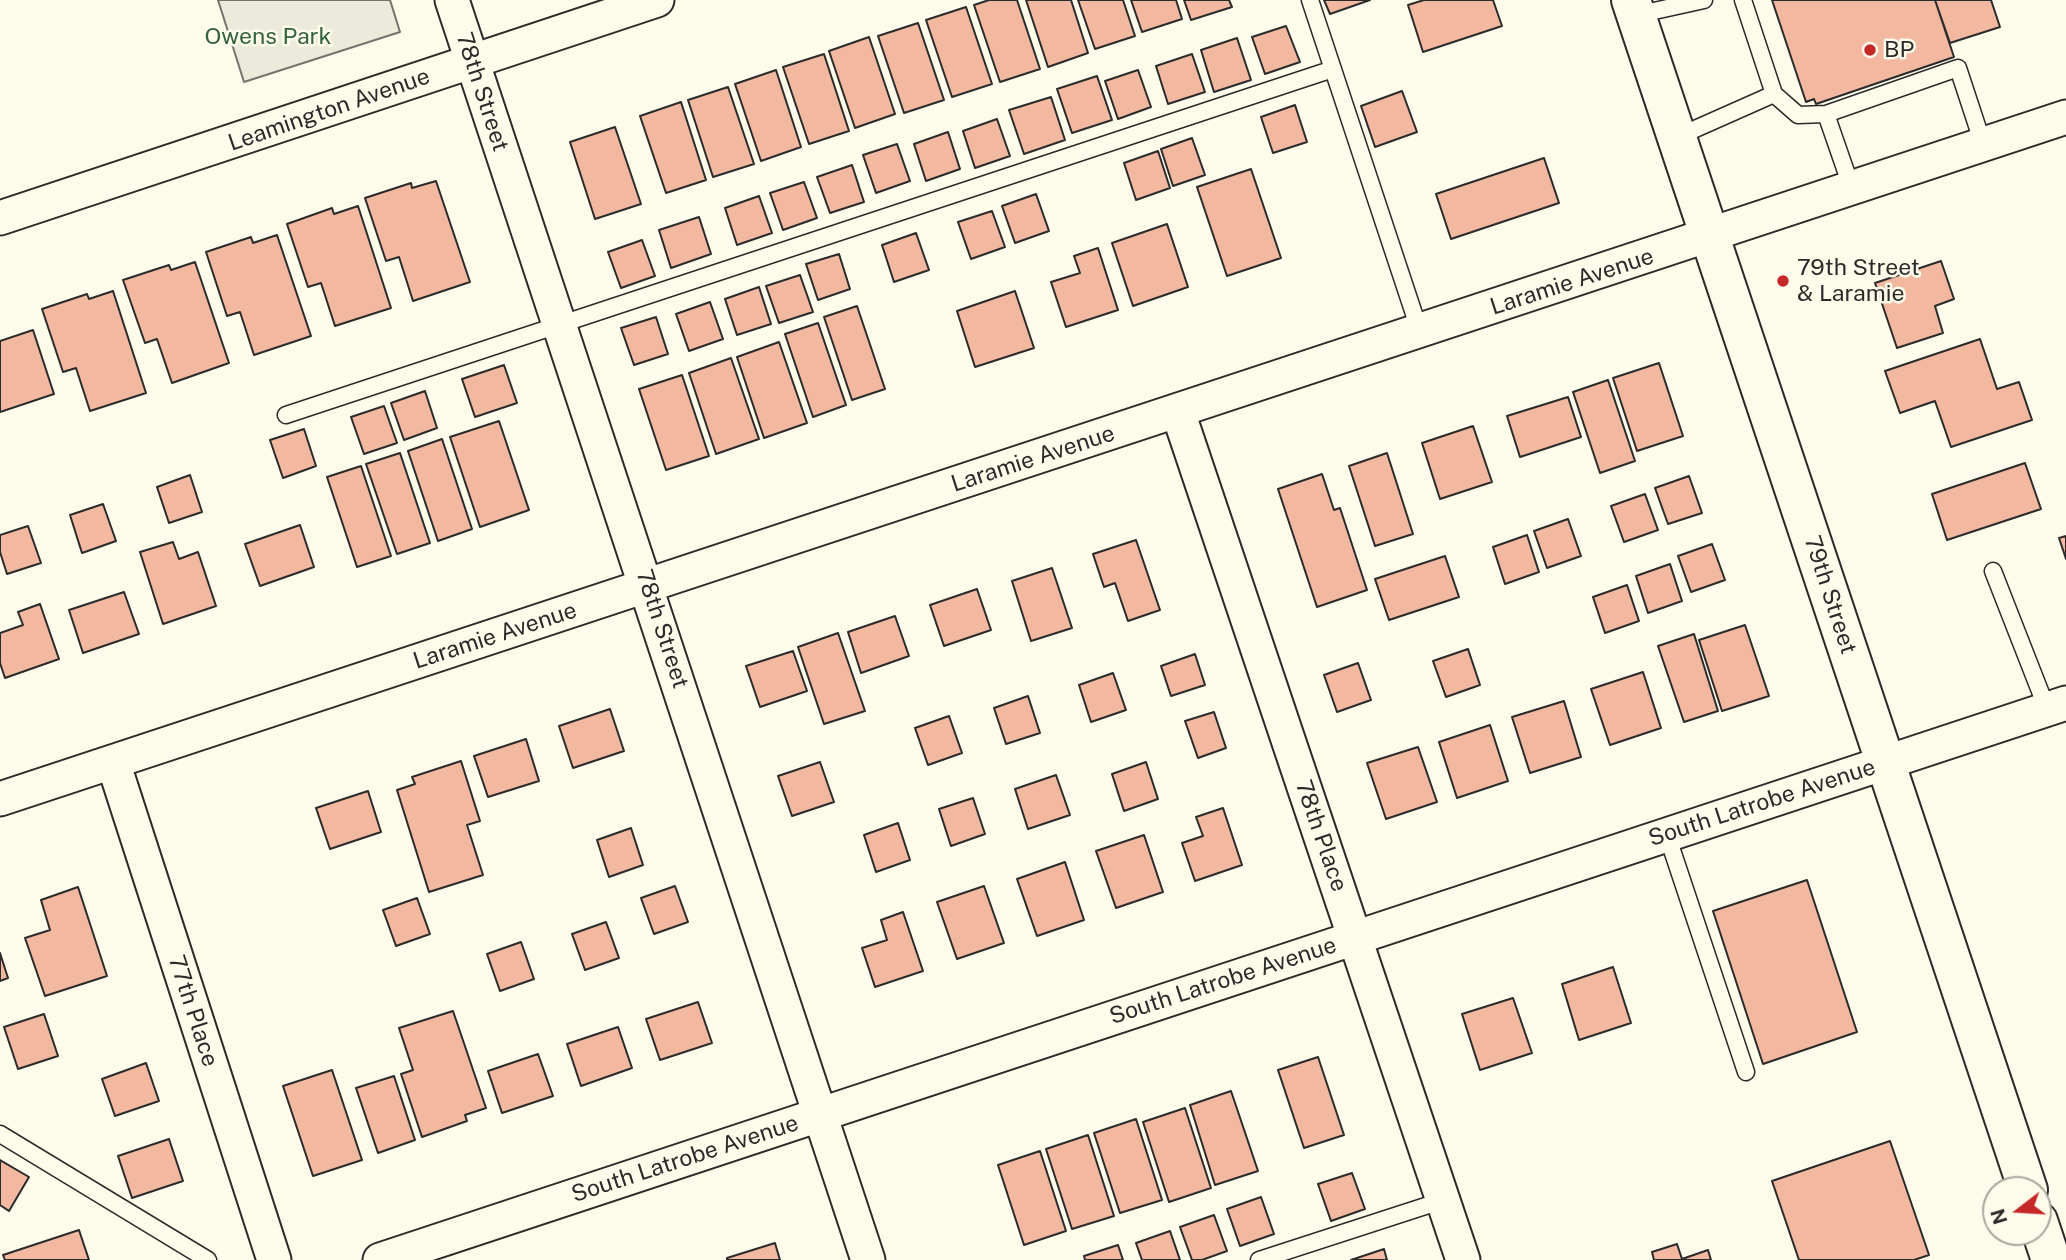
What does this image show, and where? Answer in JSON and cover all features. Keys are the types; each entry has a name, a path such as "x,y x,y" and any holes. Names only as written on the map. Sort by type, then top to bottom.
{"main road":[{"name":"79th Street","path":"1634,8 2023,1176"}],"street":[{"name":"78th Street","path":"452,0 648,586 868,1260"},
{"name":"Leamington Avenue","path":"0,218 657,0"},
{"name":"Laramie Avenue","path":"0,799 1710,237 2066,117"},
{"name":"78th Place","path":"1178,412 1463,1260"},
{"name":"South Latrobe Avenue","path":"380,1260 2056,706"},
{"name":"77th Place","path":"113,762 274,1260"}],"lane":[{"path":"1310,0 1420,332"},
{"path":"1634,8 1704,0"},
{"path":"1743,0 1774,94 1798,115 1826,114 1958,68 1983,144"},
{"path":"286,415 1333,69"},
{"path":"1677,137 1774,94"},
{"path":"1826,114 1852,189"},
{"path":"1993,571 2056,706"},
{"path":"1667,835 1746,1072"},
{"path":"0,1134 208,1260"},
{"path":"1259,1260 1444,1200"}],"green space":[{"name":"Owens Park","path":"218,0 390,0 400,32 244,82"}],"building":[{"path":"989,0 1017,0 1040,69 1000,82 974,5"},
{"path":"1026,0 1071,0 1088,53 1048,67"},
{"path":"1078,0 1123,0 1135,36 1095,49"},
{"path":"1131,0 1176,0 1182,19 1142,32"},
{"path":"1184,0 1229,0 1232,7 1191,20"},
{"path":"1324,0 1370,0 1330,14"},
{"path":"1424,0 1493,0 1502,26 1423,52 1408,5"},
{"name":"BP","path":"1772,0 1935,0 1954,57 1816,104 1814,99 1806,102"},
{"path":"1935,0 1991,0 2000,27 1950,43"},
{"path":"966,7 992,84 952,97 926,20"},
{"path":"918,23 944,100 904,113 878,36"},
{"path":"1286,26 1300,62 1265,74 1252,37"},
{"path":"869,37 895,114 855,128 829,51"},
{"path":"1237,38 1251,80 1214,92 1201,50"},
{"path":"824,54 849,131 809,144 783,67"},
{"path":"1192,54 1205,92 1168,104 1156,66"},
{"path":"776,70 801,147 761,161 735,84"},
{"path":"1138,70 1151,107 1118,119 1105,81"},
{"path":"1097,76 1112,120 1072,133 1057,89"},
{"path":"728,87 754,164 713,177 688,100"},
{"path":"1402,91 1417,132 1375,147 1361,106"},
{"path":"1051,97 1065,140 1024,154 1009,110"},
{"path":"681,102 706,180 666,193 640,116"},
{"path":"1295,105 1307,142 1273,153 1261,117"},
{"path":"997,119 1010,156 975,168 963,131"},
{"path":"615,127 641,204 595,219 570,142"},
{"path":"948,132 960,169 926,181 914,144"},
{"path":"1192,138 1205,175 1173,186 1161,149"},
{"path":"897,144 910,181 876,193 863,155"},
{"path":"1158,151 1170,188 1136,200 1124,163"},
{"path":"1544,158 1559,203 1451,239 1436,194"},
{"path":"852,165 864,202 830,213 817,177"},
{"path":"1251,169 1281,258 1227,276 1197,187"},
{"path":"436,181 470,282 413,301 399,257 386,261 365,198 411,183 412,188"},
{"path":"804,182 817,218 783,230 770,193"},
{"path":"1036,194 1049,231 1015,243 1002,206"},
{"path":"759,196 772,233 737,245 725,208"},
{"path":"358,206 391,308 335,326 321,283 308,287 287,224 332,208 334,214"},
{"path":"992,211 1005,247 971,259 958,222"},
{"path":"699,217 711,254 671,268 659,230"},
{"path":"1167,224 1188,287 1133,306 1112,243"},
{"path":"916,233 929,270 894,282 882,245"},
{"path":"277,235 311,336 254,355 240,312 227,316 206,252 251,237 253,243"},
{"path":"642,240 655,276 621,288 608,252"},
{"path":"1098,248 1118,310 1066,327 1051,282 1080,273 1074,256"},
{"path":"839,254 850,289 818,300 806,264"},
{"path":"1941,261 1954,299 1935,306 1943,333 1897,348 1875,283"},
{"path":"195,262 229,363 172,383 157,339 145,343 123,280 169,265 171,270"},
{"path":"800,275 813,312 779,323 766,286"},
{"path":"759,287 771,324 737,335 725,299"},
{"path":"113,291 146,393 90,411 76,368 63,372 42,309 87,294 89,299"},
{"path":"1015,291 1034,348 975,367 957,311"},
{"path":"710,302 723,339 689,351 676,314"},
{"path":"857,306 885,389 852,400 824,317"},
{"path":"656,317 668,354 634,365 621,328"},
{"path":"818,323 846,405 813,417 785,334"},
{"path":"33,330 54,394 0,412 0,341"},
{"path":"1980,339 1997,389 2019,382 2032,420 1951,447 1935,401 1900,413 1885,371"},
{"path":"779,342 807,423 764,438 737,357"},
{"path":"731,358 759,439 716,454 689,373"},
{"path":"1659,363 1683,436 1637,451 1613,378"},
{"path":"504,365 517,403 475,417 462,379"},
{"path":"682,375 709,456 666,470 639,389"},
{"path":"1608,380 1635,461 1600,473 1573,392"},
{"path":"425,391 437,428 404,440 391,403"},
{"path":"1568,397 1581,437 1520,457 1507,416"},
{"path":"384,406 397,443 364,454 351,417"},
{"path":"499,421 529,510 480,527 450,437"},
{"path":"1473,426 1492,482 1440,499 1422,443"},
{"path":"304,429 316,466 283,478 270,440"},
{"path":"442,439 472,529 438,541 408,451"},
{"path":"400,453 430,543 397,554 366,464"},
{"path":"1387,453 1413,534 1375,546 1349,466"},
{"path":"2025,463 2041,509 1947,540 1932,494"},
{"path":"361,466 391,556 357,567 327,477"},
{"path":"1322,474 1334,510 1340,508 1367,590 1317,607 1278,489"},
{"path":"190,475 202,512 169,523 157,487"},
{"path":"1689,476 1702,513 1668,524 1655,488"},
{"path":"1645,494 1658,530 1624,542 1611,506"},
{"path":"103,504 116,541 82,553 70,515"},
{"path":"1568,519 1581,556 1547,568 1534,531"},
{"path":"300,525 314,567 260,586 245,544"},
{"path":"28,526 41,563 7,574 0,552 0,535"},
{"path":"1527,535 1539,572 1505,584 1493,547"},
{"path":"2066,536 2066,559 2059,538"},
{"path":"1136,540 1160,610 1128,621 1115,583 1104,587 1093,554"},
{"path":"173,542 179,559 198,552 216,606 163,624 140,552"},
{"path":"1712,544 1725,580 1691,592 1678,556"},
{"path":"1445,556 1459,597 1389,620 1375,579"},
{"path":"1670,564 1682,601 1648,613 1636,576"},
{"path":"1052,568 1072,628 1031,641 1012,581"},
{"path":"1627,585 1639,621 1605,633 1593,597"},
{"path":"977,589 991,630 944,646 930,605"},
{"path":"124,592 139,634 83,653 69,610"},
{"path":"40,604 59,659 5,678 0,663 0,633 23,625 18,612"},
{"path":"895,616 909,656 861,673 848,632"},
{"path":"1745,625 1769,696 1722,711 1699,640"},
{"path":"838,633 865,711 824,724 798,647"},
{"path":"1694,634 1718,711 1684,722 1658,646"},
{"path":"1468,649 1480,685 1446,697 1433,661"},
{"path":"793,651 807,691 760,707 746,666"},
{"path":"1195,654 1205,685 1171,696 1161,666"},
{"path":"1358,663 1371,700 1337,712 1324,675"},
{"path":"1643,672 1661,728 1610,745 1591,689"},
{"path":"1113,673 1126,710 1091,722 1079,685"},
{"path":"1028,696 1040,733 1006,744 994,708"},
{"path":"1564,701 1581,757 1530,773 1512,717"},
{"path":"610,709 624,751 573,768 559,726"},
{"path":"1214,712 1226,748 1198,758 1185,721"},
{"path":"949,716 962,753 928,765 915,728"},
{"path":"1490,725 1508,781 1457,798 1439,742"},
{"path":"526,739 539,781 488,797 474,756"},
{"path":"1418,747 1437,802 1386,819 1367,763"},
{"path":"461,761 480,821 467,825 483,875 429,892 397,790 415,784 412,777"},
{"path":"820,762 834,802 792,816 778,776"},
{"path":"1146,762 1158,799 1124,811 1112,774"},
{"path":"1056,775 1070,815 1028,829 1015,789"},
{"path":"368,791 381,832 330,849 316,808"},
{"path":"973,798 985,834 951,846 939,809"},
{"path":"1223,808 1242,865 1195,881 1182,843 1203,836 1196,817"},
{"path":"898,823 910,860 876,872 864,835"},
{"path":"631,828 643,865 609,877 597,840"},
{"path":"1144,835 1163,892 1116,908 1096,851"},
{"path":"1065,862 1084,920 1037,936 1017,879"},
{"path":"1807,880 1857,1032 1763,1064 1713,911"},
{"path":"675,886 688,922 654,934 641,898"},
{"path":"984,886 1004,943 957,959 937,902"},
{"path":"78,887 107,976 45,996 25,938 50,930 41,900"},
{"path":"417,898 430,934 396,946 383,910"},
{"path":"903,912 923,971 875,987 862,948 887,940 881,920"},
{"path":"606,922 619,958 585,970 572,934"},
{"path":"521,942 534,979 500,991 487,954"},
{"path":"0,953 8,978 0,981"},
{"path":"1613,967 1631,1023 1579,1040 1562,984"},
{"path":"1513,998 1532,1053 1480,1070 1462,1014"},
{"path":"698,1002 712,1043 660,1060 646,1019"},
{"path":"453,1011 486,1108 465,1115 467,1121 422,1137 401,1074 413,1070 399,1028"},
{"path":"44,1014 58,1056 18,1069 4,1027"},
{"path":"618,1027 632,1068 581,1086 567,1044"},
{"path":"538,1054 553,1096 502,1113 488,1071"},
{"path":"1318,1057 1344,1135 1304,1148 1278,1070"},
{"path":"146,1063 159,1101 115,1116 102,1079"},
{"path":"332,1070 362,1160 313,1176 283,1086"},
{"path":"394,1076 415,1140 378,1153 356,1088"},
{"path":"1231,1091 1258,1171 1215,1185 1190,1105"},
{"path":"1185,1108 1211,1188 1169,1202 1143,1122"},
{"path":"1136,1119 1162,1200 1120,1213 1094,1133"},
{"path":"1088,1135 1114,1216 1072,1229 1046,1149"},
{"path":"169,1139 183,1181 132,1198 118,1156"},
{"path":"1890,1141 1929,1255 1914,1260 1799,1260 1772,1181"},
{"path":"1040,1151 1066,1231 1024,1245 998,1165"},
{"path":"0,1160 29,1177 9,1211 0,1205"},
{"path":"1352,1173 1365,1209 1331,1221 1318,1184"},
{"path":"1261,1197 1274,1234 1240,1246 1227,1209"},
{"path":"1214,1215 1227,1251 1202,1260 1192,1260 1180,1227"},
{"path":"79,1230 89,1260 5,1260 3,1255"},
{"path":"1170,1231 1180,1260 1142,1260 1136,1243"},
{"path":"775,1243 780,1260 727,1260 727,1258"},
{"path":"1677,1244 1682,1259 1708,1250 1711,1260 1654,1260 1652,1252"},
{"path":"1118,1245 1123,1260 1085,1260 1084,1256"},
{"path":"1384,1249 1387,1260 1351,1260"}],"place":[{"name":"BP","path":"1870,50"},
{"name":"79th Street & Laramie","path":"1783,281"}]}
